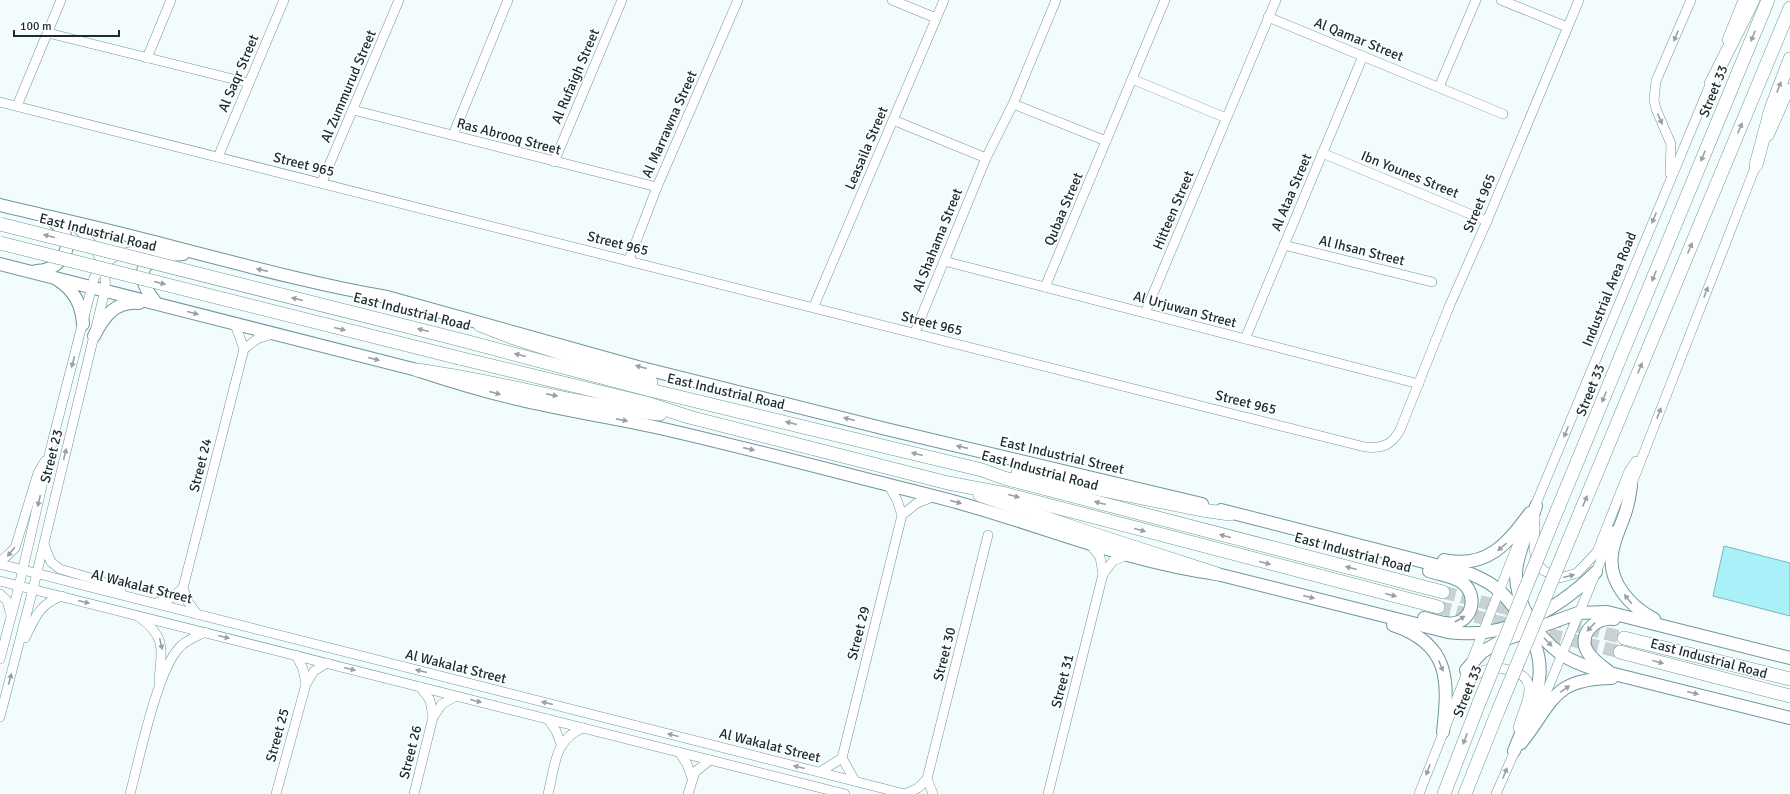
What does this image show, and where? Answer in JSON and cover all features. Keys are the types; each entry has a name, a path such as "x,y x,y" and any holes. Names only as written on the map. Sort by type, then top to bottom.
{"highway":[{"path":"1711,84 1753,0"},
{"name":"Street 33","path":"1444,794 1549,530 1768,0"},
{"path":"1465,794 1498,711 1790,8"},
{"path":"1756,165 1771,109 1790,59"},
{"name":"East Industrial Road","path":"0,224 461,340 650,390 694,399 982,470 1004,478 1443,592"},
{"path":"0,243 459,358 646,403 689,417 948,483 1006,494 1438,607"},
{"path":"480,324 511,337 652,382 694,399"},
{"path":"417,370 456,376 616,408 689,417"},
{"path":"982,470 1006,471 1202,510 1230,514"},
{"path":"948,483 1005,505 1216,574"},
{"name":"East Industrial Road","path":"1624,638 1790,679"},
{"name":"East Industrial Road","path":"1620,652 1790,696"}],"main road":[{"name":"East Industrial Road","path":"0,205 354,292 387,297 480,324 514,331 638,366 886,429"},
{"path":"25,270 50,269 63,257 66,246 65,234 48,217"},
{"path":"156,304 145,290 142,280 143,270 146,266 159,257 192,253"},
{"path":"0,264 417,370 454,383 517,399 697,437 889,486 935,496 1171,567 1216,574 1448,632 1482,633 1530,625 1578,613 1607,612 1672,627"},
{"path":"54,278 67,287 77,300 80,307 83,324"},
{"path":"94,336 107,314 120,305 136,302 156,304"},
{"name":"East Industrial Street","path":"886,429 1196,503 1230,514"},
{"path":"1631,486 1627,507 1612,554 1616,578 1625,597 1634,607 1672,627"},
{"path":"1359,546 1403,551 1447,561 1467,562 1479,560 1491,555 1506,544 1536,506"},
{"path":"1514,751 1537,691 1540,678 1538,651 1518,587 1517,565 1536,506"},
{"name":"East Industrial Road","path":"1230,514 1359,546"},
{"path":"1359,546 1471,574 1499,588 1530,625 1561,654 1581,664 1614,675 1790,718"},
{"path":"1340,605 1403,613 1453,623 1464,618 1471,609 1471,594 1460,582 1398,562 1359,546"},
{"path":"1466,670 1476,658 1491,646 1530,625 1551,608 1568,598 1596,572"},
{"path":"1340,605 1412,632 1433,649 1441,664 1446,683 1446,704 1443,732"},
{"path":"1614,675 1591,656 1585,647 1584,640 1590,627 1605,618 1617,619 1776,661 1790,662"},
{"name":"East Industrial Road","path":"1672,627 1790,658"},
{"path":"1514,751 1531,730 1552,699 1570,685 1590,679 1628,678"}],"street":[{"path":"17,106 61,0"},
{"path":"147,58 171,0"},
{"name":"Al Saqr Street","path":"218,157 284,0"},
{"name":"Al Zummurud Street","path":"322,182 354,110 399,0"},
{"path":"453,135 508,0"},
{"name":"Al Rufaigh Street","path":"554,162 622,0"},
{"name":"Al Marrawna Street","path":"628,260 657,187 738,0"},
{"path":"892,0 936,18"},
{"name":"Leasaila Street","path":"814,306 944,0"},
{"name":"Al Shahama Street","path":"915,332 986,158 1012,104 1056,0"},
{"name":"Qubaa Street","path":"1045,287 1165,0"},
{"name":"Hitteen Street","path":"1145,313 1276,0"},
{"path":"1439,87 1476,0"},
{"path":"1501,0 1567,27"},
{"name":"Street 965","path":"0,102 814,306 1372,448 1384,447 1396,437 1419,384 1449,306 1487,221 1578,0"},
{"path":"1669,182 1672,152 1669,136 1659,118 1656,109 1654,100 1656,81 1691,0"},
{"name":"Industrial Area Road","path":"1499,588 1518,542 1536,506 1669,182 1711,84 1743,0"},
{"name":"Al Qamar Street","path":"1268,17 1504,114"},
{"path":"48,33 249,83"},
{"name":"Al Ataa Street","path":"1245,339 1363,56"},
{"path":"1132,79 1226,118"},
{"path":"1496,794 1514,751 1538,710 1596,572 1756,165 1790,88"},
{"path":"1012,104 1106,141"},
{"name":"Ras Abrooq Street","path":"354,110 657,187"},
{"path":"893,120 986,158"},
{"name":"Ibn Younes Street","path":"1322,153 1487,221"},
{"name":"Street 23","path":"0,717 34,589 105,290 106,280 99,255 78,228 67,221"},
{"name":"Al Ihsan Street","path":"1284,245 1432,282"},
{"name":"Street 23","path":"0,659 12,617 50,451 94,278 103,266 117,256 134,250 146,249 192,253"},
{"name":"Al Urjuwan Street","path":"944,261 1419,384"},
{"path":"234,324 244,349 257,339 272,334"},
{"name":"Street 24","path":"183,588 244,349"},
{"path":"1536,506 1534,550 1538,565 1544,571 1560,578 1577,573 1597,552 1630,470 1644,449"},
{"name":"Street 23","path":"0,563 15,548 38,473 50,451"},
{"path":"889,486 897,500 902,515 917,503 935,496"},
{"name":"Street 29","path":"842,758 902,515"},
{"name":"Street 30","path":"927,779 988,535"},
{"name":"Street 31","path":"1089,543 1100,557 1103,574"},
{"path":"44,545 52,562 60,569 101,581 139,599"},
{"name":"Street 31","path":"1048,794 1103,574 1113,561 1127,555"},
{"name":"Al Wakalat Street","path":"0,563 37,574 905,794"},
{"name":"Al Wakalat Street","path":"0,581 845,794"},
{"path":"156,603 171,598 183,588 188,602 197,614"},
{"name":"Street 33","path":"1419,794 1499,588"},
{"path":"0,594 6,601 12,617"},
{"name":"Street 23","path":"17,652 41,608 52,600 62,596"},
{"path":"137,615 153,628 161,642 162,650 159,689"},
{"path":"130,794 159,689 178,648 205,632"},
{"path":"296,655 303,669 306,684"},
{"name":"Street 25","path":"276,794 306,684 314,671 327,663"},
{"path":"1453,707 1470,681 1484,670 1493,667 1502,668 1512,670 1522,676 1527,681 1529,690 1514,751"},
{"name":"Street 26","path":"420,686 430,700 433,717"},
{"name":"Street 26","path":"414,794 433,717 442,704 456,696"},
{"path":"548,719 556,731 561,744"},
{"path":"548,794 561,744 570,734 583,728"},
{"path":"679,752 687,764 692,778"},
{"path":"820,772 842,758 855,781"},
{"path":"688,794 692,778 700,767 710,760"},
{"path":"905,794 918,788 927,779 933,794"},
{"path":"813,786 820,794"}],"water":[{"path":"1724,546 1790,563 1790,616 1713,596"}],"tunnel":[{"path":"1443,592 1525,613"},
{"path":"1438,607 1620,652"},
{"path":"1550,619 1624,638"}]}
